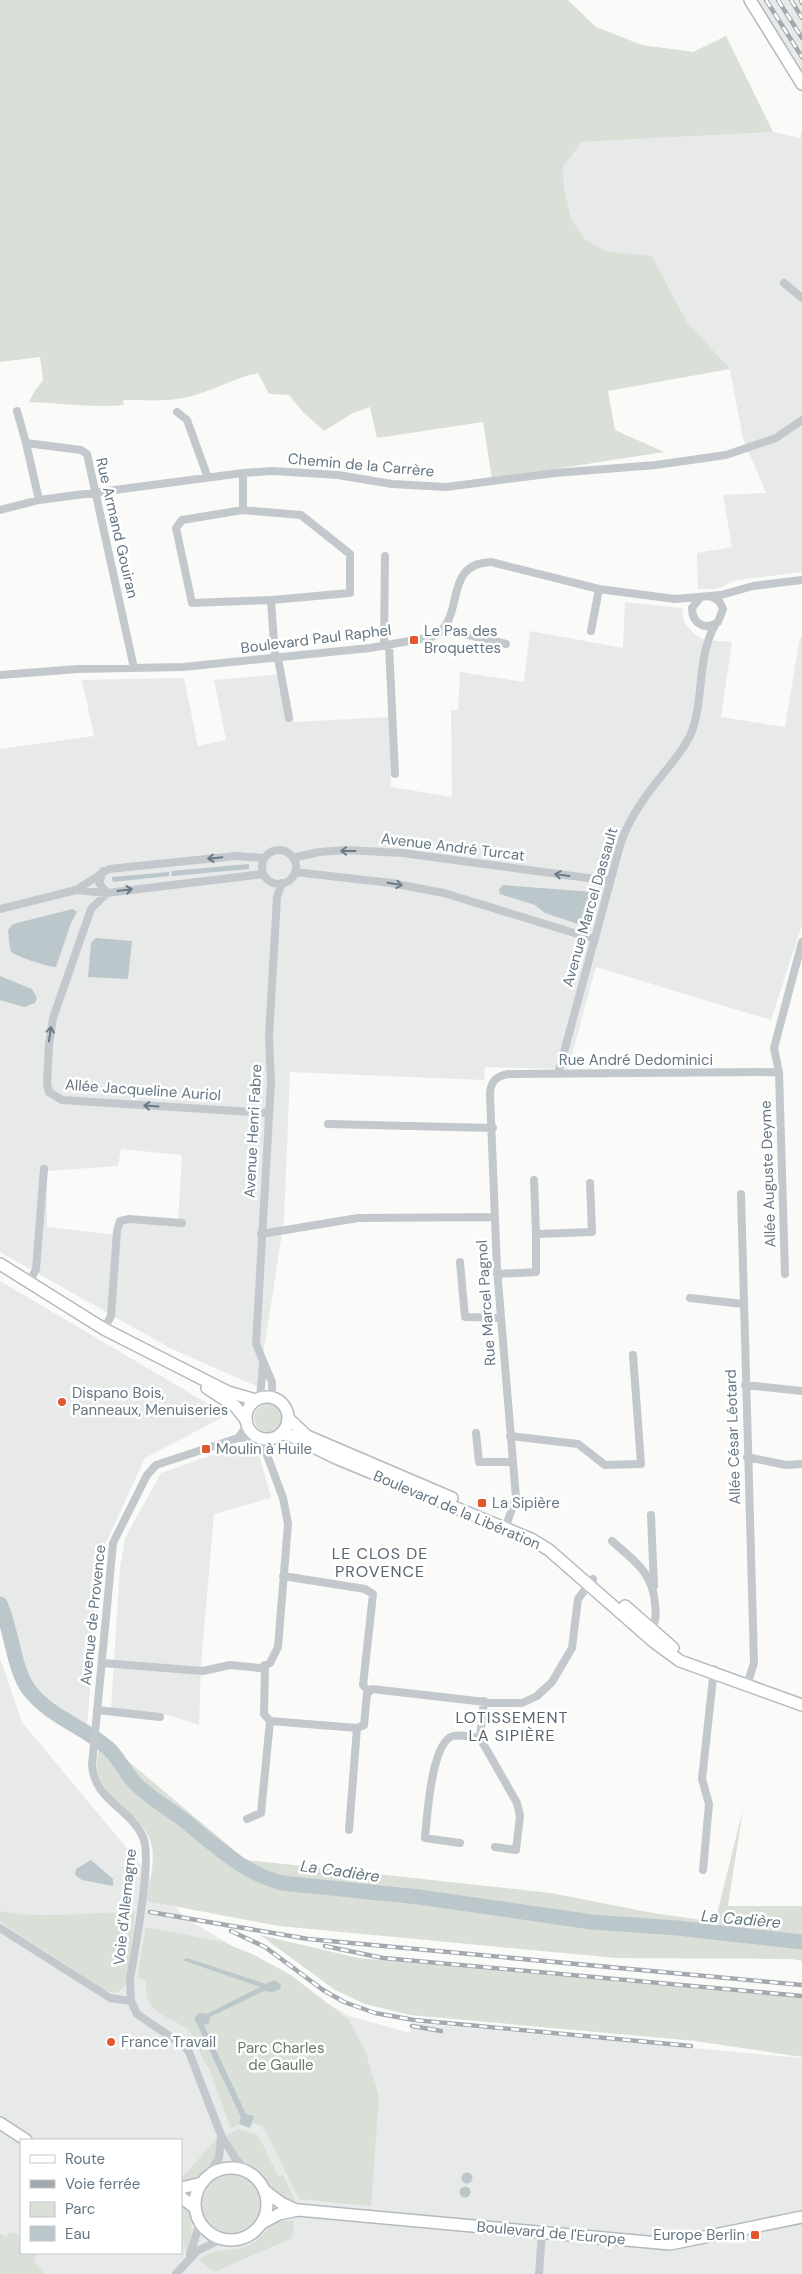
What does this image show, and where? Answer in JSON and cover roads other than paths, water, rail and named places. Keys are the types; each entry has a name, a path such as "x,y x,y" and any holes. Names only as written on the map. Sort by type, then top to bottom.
{"street":[{"path":"750,0 802,84"},
{"path":"784,283 802,298"},
{"path":"16,411 26,443 39,500"},
{"path":"177,412 187,420 208,478"},
{"name":"Chemin de la Carrère","path":"0,510 39,500 243,473 273,471 338,475 392,484 446,487 555,473 656,465 726,455 776,438 802,420"},
{"name":"Rue Armand Gouiran","path":"26,443 81,450 87,454 134,668"},
{"path":"243,473 243,510"},
{"path":"243,510 301,516 350,554 350,593 271,600 192,603 176,528 182,520 243,510"},
{"path":"385,556 386,645 395,774"},
{"path":"506,644 444,629 449,623 456,593 464,572 479,562 492,562 599,589 675,599 710,596 753,586 802,580"},
{"path":"591,631 599,589"},
{"path":"675,599 692,613 700,625 715,625 721,618 723,609 733,591"},
{"path":"710,596 719,601 723,609"},
{"path":"692,613 694,604 701,597"},
{"path":"271,600 277,658 288,718"},
{"name":"Avenue Marcel Dassault","path":"700,625 706,647"},
{"name":"Avenue Marcel Dassault","path":"558,1074 621,842 634,812 680,753 690,734 697,712 706,647 715,625"},
{"name":"Boulevard Paul Raphel","path":"0,675 78,669 183,667 277,658 386,645 432,637 444,629"},
{"path":"76,890 103,871 236,856 264,858 276,850 286,852 293,858 295,872 292,877 282,883 271,882 263,874 262,864 264,858"},
{"name":"Avenue André Turcat","path":"293,858 319,852 345,850 403,853 610,881"},
{"path":"103,871 99,883 107,892"},
{"path":"295,872 382,881 444,893 594,939"},
{"path":"0,909 76,890 107,892 263,874"},
{"name":"Avenue Henri Fabre","path":"271,882 277,897"},
{"name":"Avenue Henri Fabre","path":"272,1398 272,1382 263,1365 256,1344 271,1082 269,1037 277,897 282,883"},
{"name":"Allée Jacqueline Auriol","path":"107,892 91,909 53,1018 47,1084 49,1092 62,1100 269,1113"},
{"name":"Allée Auguste Deyme","path":"785,1274 779,1072 774,1048 802,942"},
{"name":"Rue André Dedominici","path":"494,1080 508,1074 779,1072"},
{"name":"Rue Marcel Pagnol","path":"494,1080 490,1090 493,1128 495,1217 501,1318 516,1498 506,1526"},
{"path":"328,1124 493,1128"},
{"path":"29,1283 36,1269 44,1169"},
{"path":"498,1274 536,1272 534,1180"},
{"path":"536,1234 592,1232 590,1183"},
{"name":"Allée César Léotard","path":"741,1194 754,1664 748,1682"},
{"path":"261,1234 358,1218 495,1217"},
{"path":"104,1329 111,1316 117,1231 120,1222 128,1219 182,1223"},
{"path":"460,1262 465,1317 501,1318"},
{"path":"0,1264 104,1329 175,1366 228,1392 258,1399 272,1398"},
{"path":"690,1298 743,1304"},
{"path":"510,1436 578,1444 605,1465 641,1464 633,1355"},
{"name":"Avenue Henri Fabre","path":"258,1399 263,1365"},
{"path":"102,1663 204,1671 230,1665 260,1668 270,1662 278,1647 288,1524 283,1498 266,1453 263,1438 247,1423 235,1406 175,1366"},
{"path":"745,1385 802,1391"},
{"name":"Boulevard de la Libération","path":"272,1398 286,1408 289,1419 307,1436 506,1526"},
{"path":"238,1438 247,1423 248,1408 258,1399"},
{"path":"263,1438 282,1434 289,1419"},
{"path":"476,1432 479,1462 512,1462"},
{"name":"Boulevard de la Libération","path":"282,1434 289,1435 314,1447 553,1544 590,1582 649,1632 682,1655 714,1671 802,1699"},
{"name":"Avenue de Provence","path":"93,1745 113,1543 148,1472 156,1465 238,1438 263,1438"},
{"path":"747,1458 786,1465 802,1464"},
{"path":"649,1632 656,1618 652,1514"},
{"path":"612,1541 646,1572 654,1586"},
{"path":"265,1665 264,1714 270,1721 357,1728 364,1725 369,1692 363,1685 373,1594 366,1589 283,1576"},
{"path":"369,1692 372,1689 484,1701 522,1703 537,1696 552,1682 572,1648 578,1599 590,1582"},
{"path":"703,1870 709,1804 702,1779 714,1671"},
{"name":"Boulevard de la Libération","path":"748,1682 802,1705"},
{"path":"484,1701 480,1738 517,1803 520,1816 516,1850 495,1848"},
{"path":"97,1710 160,1717"},
{"path":"247,1819 262,1813 270,1721"},
{"path":"349,1830 357,1728"},
{"path":"460,1843 426,1838 434,1768 446,1740 454,1736 480,1738"},
{"name":"Voie d'Allemagne","path":"93,1745 92,1771 96,1783 104,1795 139,1830 147,1851 130,1980 131,2002"},
{"path":"0,1928 110,1998 131,2002 142,2018 187,2049 221,2135 235,2158 250,2174"},
{"path":"0,2124 24,2139"},
{"path":"221,2135 219,2158 196,2194 195,2208 200,2222 211,2234 222,2239"},
{"path":"182,2188 204,2180 216,2172 228,2169 240,2170 250,2174"},
{"name":"Boulevard de l'Europe","path":"250,2174 264,2190 281,2203 298,2210 542,2233 683,2243 802,2217"},
{"path":"262,2223 267,2201 264,2190"},
{"path":"182,2198 195,2208"},
{"name":"Boulevard de l'Europe","path":"222,2239 244,2238 254,2232 262,2223 279,2214 298,2210"},
{"path":"189,2257 200,2222"},
{"path":"538,2274 542,2233"},
{"path":"176,2274 189,2257 205,2246 222,2239"}],"water":[{"path":"249,864 249,869 172,876 171,871"},
{"path":"169,872 169,876 113,882 112,877"},
{"path":"503,885 593,892 584,926 545,913 535,905 500,894 499,889"},
{"path":"73,909 77,912 71,923 56,967 32,961 18,956 11,951 8,930 13,924"},
{"path":"96,938 132,941 128,979 88,977 91,943"},
{"path":"0,976 32,989 37,998 35,1003 24,1007 0,1000"},
{"path":"91,1860 113,1879 113,1886 82,1880 75,1875 76,1869"},
{"path":"187,1958 266,1984 275,1980 281,1985 280,1989 272,1992 264,1991 210,2017 209,2023 204,2025 246,2114 254,2116 250,2128 239,2124 241,2117 194,2018 200,2013 207,2014 260,1987 182,1960"},
{"path":"465,2173 469,2173 472,2178 471,2182 465,2183 462,2180 462,2176"},
{"path":"465,2186 471,2192 465,2198 459,2192"}],"waterway":[{"name":"La Cadière","path":"0,1604 19,1671 29,1690 37,1699 108,1748 132,1780 146,1793 228,1856 267,1878 282,1883 419,1897 592,1922 677,1928 802,1942"}],"railway":[{"path":"766,0 802,57"},
{"path":"778,0 802,38"},
{"path":"791,0 802,18"},
{"path":"150,1912 308,1939 802,1985"},
{"path":"231,1931 265,1947 323,1990 344,2002 375,2013 414,2020 691,2046"},
{"path":"325,1946 383,1958 802,1996"},
{"path":"412,2026 441,2031"}],"place":[{"name":"Le Pas des Broquettes","path":"414,640"},
{"name":"Dispano Bois, Panneaux, Menuiseries","path":"62,1402"},
{"name":"Moulin à Huile","path":"206,1449"},
{"name":"La Sipière","path":"482,1503"},
{"name":"France Travail","path":"111,2042"},
{"name":"Europe Berlin","path":"755,2235"}],"district":[{"name":"LE CLOS DE PROVENCE","path":"380,1562"},
{"name":"LOTISSEMENT LA SIPIÈRE","path":"512,1726"}],"park label":[{"name":"Parc Charles de Gaulle","path":"281,2056"}]}
